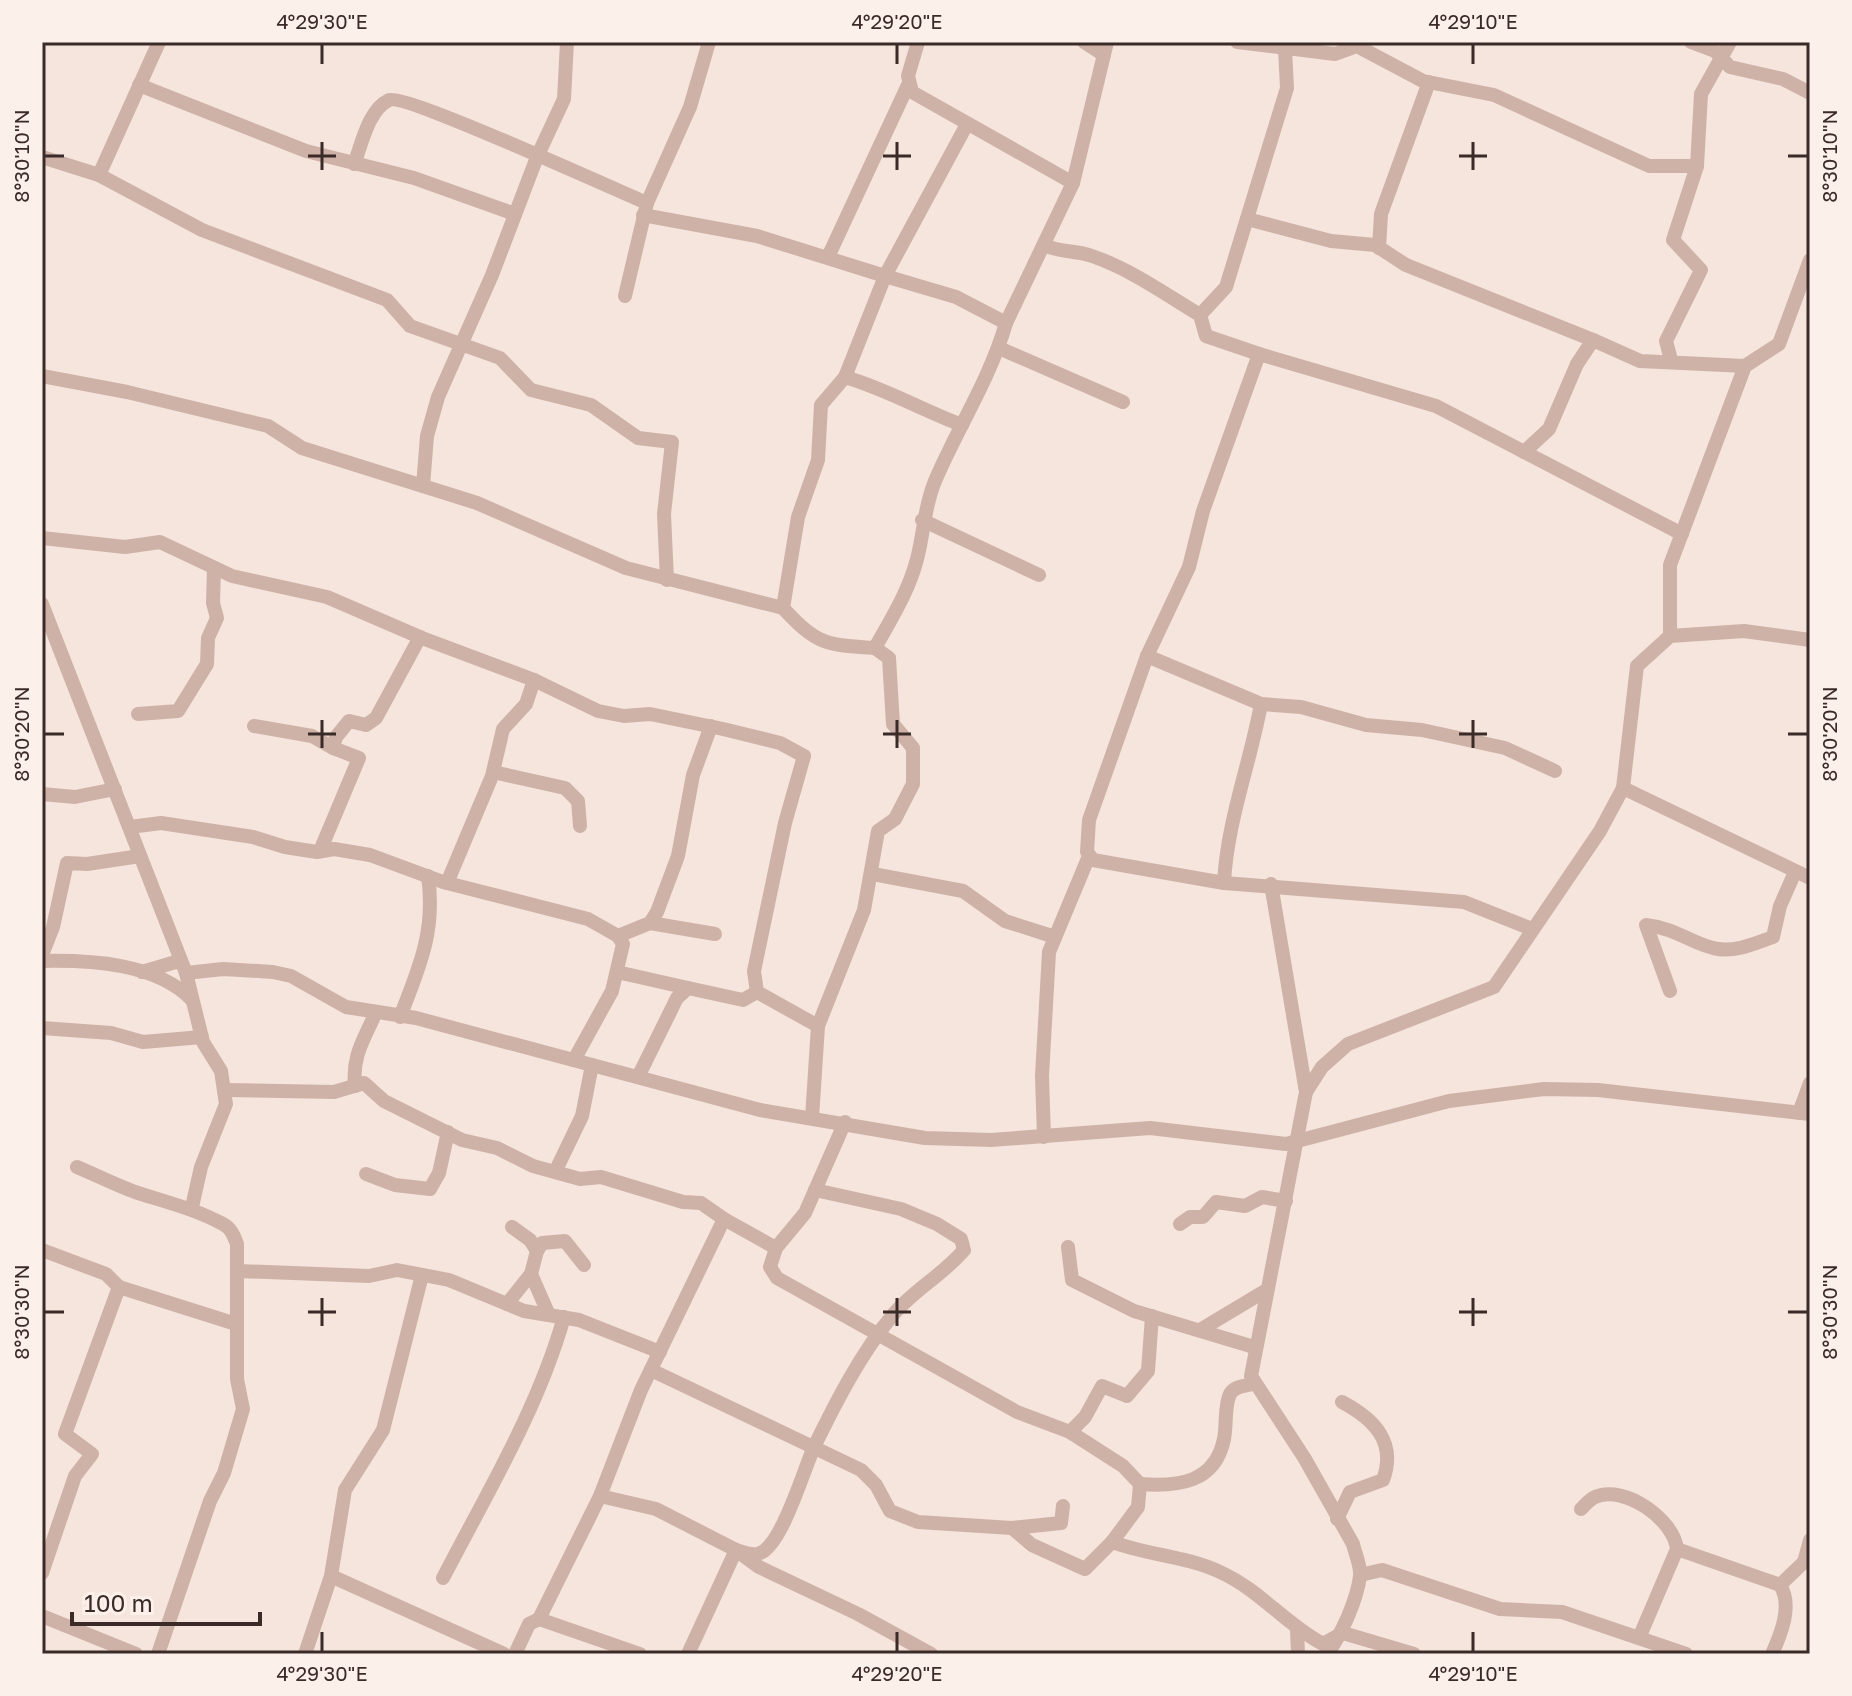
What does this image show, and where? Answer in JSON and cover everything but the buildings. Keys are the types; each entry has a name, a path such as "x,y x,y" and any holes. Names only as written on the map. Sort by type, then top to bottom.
{"street":[{"path":"99,175 159,42"},
{"path":"423,486 427,436 438,397 564,99 567,42"},
{"path":"625,296 645,209 690,107 709,42"},
{"path":"828,257 908,85 918,42"},
{"path":"875,648 910,585 919,556 922,520 934,483 1073,183 1105,48 1084,42"},
{"path":"1237,42 1335,54 1357,46 1429,82 1494,95 1649,166 1697,166"},
{"path":"1691,42 1715,51 1730,67 1783,79 1810,93"},
{"path":"1671,360 1666,341 1701,270 1673,240 1697,166 1701,94 1730,42"},
{"path":"1200,315 1226,287 1287,88 1285,49"},
{"path":"1379,248 1381,214 1429,82"},
{"path":"139,85 306,151 454,190 515,214"},
{"path":"908,85 919,98 966,126 1073,183"},
{"path":"354,164 372,119 387,101 397,98 442,113 645,209 757,236 956,297 1006,323"},
{"path":"783,608 798,517 818,460 821,405 845,377 885,276 966,126"},
{"path":"42,157 99,175 202,230 387,300 410,326 460,347 500,358 531,390 591,405 638,438 672,442 664,514 667,580"},
{"path":"1247,219 1331,241 1379,248 1406,265 1640,361 1671,360 1745,366"},
{"path":"1044,245 1060,253 1088,254 1123,269 1200,315 1206,336 1436,406 1682,534"},
{"path":"1670,636 1670,565 1745,366 1779,344 1810,260"},
{"path":"1524,452 1549,429 1577,364 1593,340"},
{"path":"999,348 1123,402"},
{"path":"1044,1137 1042,1076 1049,952 1089,856 1086,838 1089,820 1147,656 1189,567 1203,511 1259,354"},
{"path":"42,376 127,392 268,426 302,448 477,503 626,568 783,608 799,626 828,645 875,648 889,658 893,724 913,748 913,784 895,819 878,831 873,874 864,910 818,1026 812,1118"},
{"path":"845,377 879,387 915,407 962,425"},
{"path":"922,520 1039,575"},
{"path":"42,538 125,547 160,542 232,576 327,597 420,637 534,680 598,711 624,716 650,714 711,726 780,743 804,756 785,823 754,971 757,992"},
{"path":"138,714 178,711 190,688 198,683 207,664 208,638 217,618 213,603 214,568"},
{"path":"42,604 183,967 202,1037 221,1071 226,1104 201,1167 192,1207"},
{"path":"1306,1092 1322,1067 1348,1044 1494,987 1600,831 1623,788 1637,666 1670,636 1744,631 1810,640"},
{"path":"333,748 336,737 349,721 366,725 376,718 420,637"},
{"path":"1147,656 1261,704 1301,707 1366,725 1422,730 1505,748 1555,771"},
{"path":"447,883 493,772 503,729 526,704 534,680"},
{"path":"1224,883 1226,844 1250,761 1261,704"},
{"path":"254,726 312,736 359,758 320,851"},
{"path":"650,923 678,856 693,775 711,726"},
{"path":"493,772 565,788 578,801 580,826"},
{"path":"1623,788 1810,878"},
{"path":"42,794 75,797 115,789"},
{"path":"130,827 161,823 320,851 334,849 370,855 447,883 522,905 550,907 588,919 618,936 623,944 612,991 574,1060"},
{"path":"140,856 87,864 67,863 53,927 42,958 141,972 179,986 193,1000"},
{"path":"1089,856 1093,860 1224,883 1271,884 1464,902 1532,929"},
{"path":"1670,991 1646,925 1669,927 1716,949 1741,948 1773,937 1780,906 1795,872"},
{"path":"873,874 963,891 1005,921 1055,937"},
{"path":"400,1017 426,955 431,898 428,876"},
{"path":"1271,884 1306,1092 1254,1347 1253,1384 1288,1433 1353,1544 1360,1575 1343,1633 1327,1654"},
{"path":"618,936 650,923 715,934"},
{"path":"141,972 183,967 273,972 291,976 346,1007 375,1014 416,1018 760,1110 925,1138 1044,1137 1150,1128 1245,1142 1297,1142 1348,1125 1449,1101 1544,1089 1598,1090 1805,1114 1810,1083"},
{"path":"617,972 743,1000 757,992"},
{"path":"638,1077 677,998 688,988"},
{"path":"757,992 818,1026"},
{"path":"355,1086 353,1065 361,1037 375,1014"},
{"path":"42,1028 111,1033 143,1042 202,1037"},
{"path":"556,1170 582,1116 592,1065"},
{"path":"224,1090 334,1092 364,1083 384,1101 462,1140 497,1148 533,1166 580,1179 601,1177 683,1202 701,1203 776,1248"},
{"path":"845,1122 805,1213 776,1248 770,1267 777,1278 1017,1412 1070,1432 1123,1466 1140,1484 1172,1486 1195,1481 1214,1464 1224,1441 1230,1394 1237,1388 1253,1384"},
{"path":"366,1174 395,1185 430,1189 439,1173 448,1132"},
{"path":"77,1167 133,1191 192,1207 234,1234 238,1271 237,1379 243,1409 224,1473 210,1501 158,1654"},
{"path":"736,1550 753,1555 763,1553 771,1543 796,1498 813,1450 876,1334 892,1316 948,1270 964,1250 961,1239 937,1224 901,1209 815,1190"},
{"path":"1180,1224 1190,1217 1203,1217 1216,1202 1245,1206 1262,1197 1286,1201"},
{"path":"515,1654 529,1624 539,1619 600,1496 651,1370 724,1219"},
{"path":"512,1227 530,1240 537,1251"},
{"path":"507,1304 531,1274 542,1243 565,1241 584,1265"},
{"path":"1068,1247 1072,1280 1106,1300 1254,1347"},
{"path":"42,1250 106,1274 119,1287 236,1324"},
{"path":"238,1271 369,1276 397,1270 449,1280 507,1304 620,1334 660,1352"},
{"path":"443,1578 552,1360 556,1316 531,1274"},
{"path":"305,1654 331,1576 345,1490 383,1430 422,1275"},
{"path":"42,1573 75,1476 92,1454 65,1434 119,1287"},
{"path":"1200,1330 1265,1291"},
{"path":"1070,1432 1085,1417 1102,1386 1127,1396 1148,1371 1152,1316"},
{"path":"651,1370 813,1450 837,1457 861,1470 876,1485 890,1511 918,1522 1012,1528 1061,1523 1063,1506"},
{"path":"1337,1519 1350,1492 1383,1480 1388,1457 1382,1433 1375,1424 1342,1402"},
{"path":"1012,1528 1032,1545 1085,1569 1112,1542 1138,1507 1140,1484"},
{"path":"1581,1509 1594,1497 1609,1494 1628,1499 1652,1511 1676,1536 1677,1549 1639,1638"},
{"path":"600,1496 656,1509 736,1550 759,1567 858,1614 931,1654"},
{"path":"1780,1585 1804,1562 1810,1540"},
{"path":"1112,1542 1220,1572 1259,1593 1297,1630 1323,1644 1343,1633 1414,1654"},
{"path":"1677,1549 1780,1585 1786,1594 1785,1613 1772,1654"},
{"path":"688,1654 736,1550"},
{"path":"1360,1575 1382,1570 1443,1587 1500,1609 1562,1612 1686,1654"},
{"path":"331,1576 504,1654"},
{"path":"42,1616 136,1654"},
{"path":"539,1619 640,1654"},
{"path":"1297,1630 1298,1654"}]}
